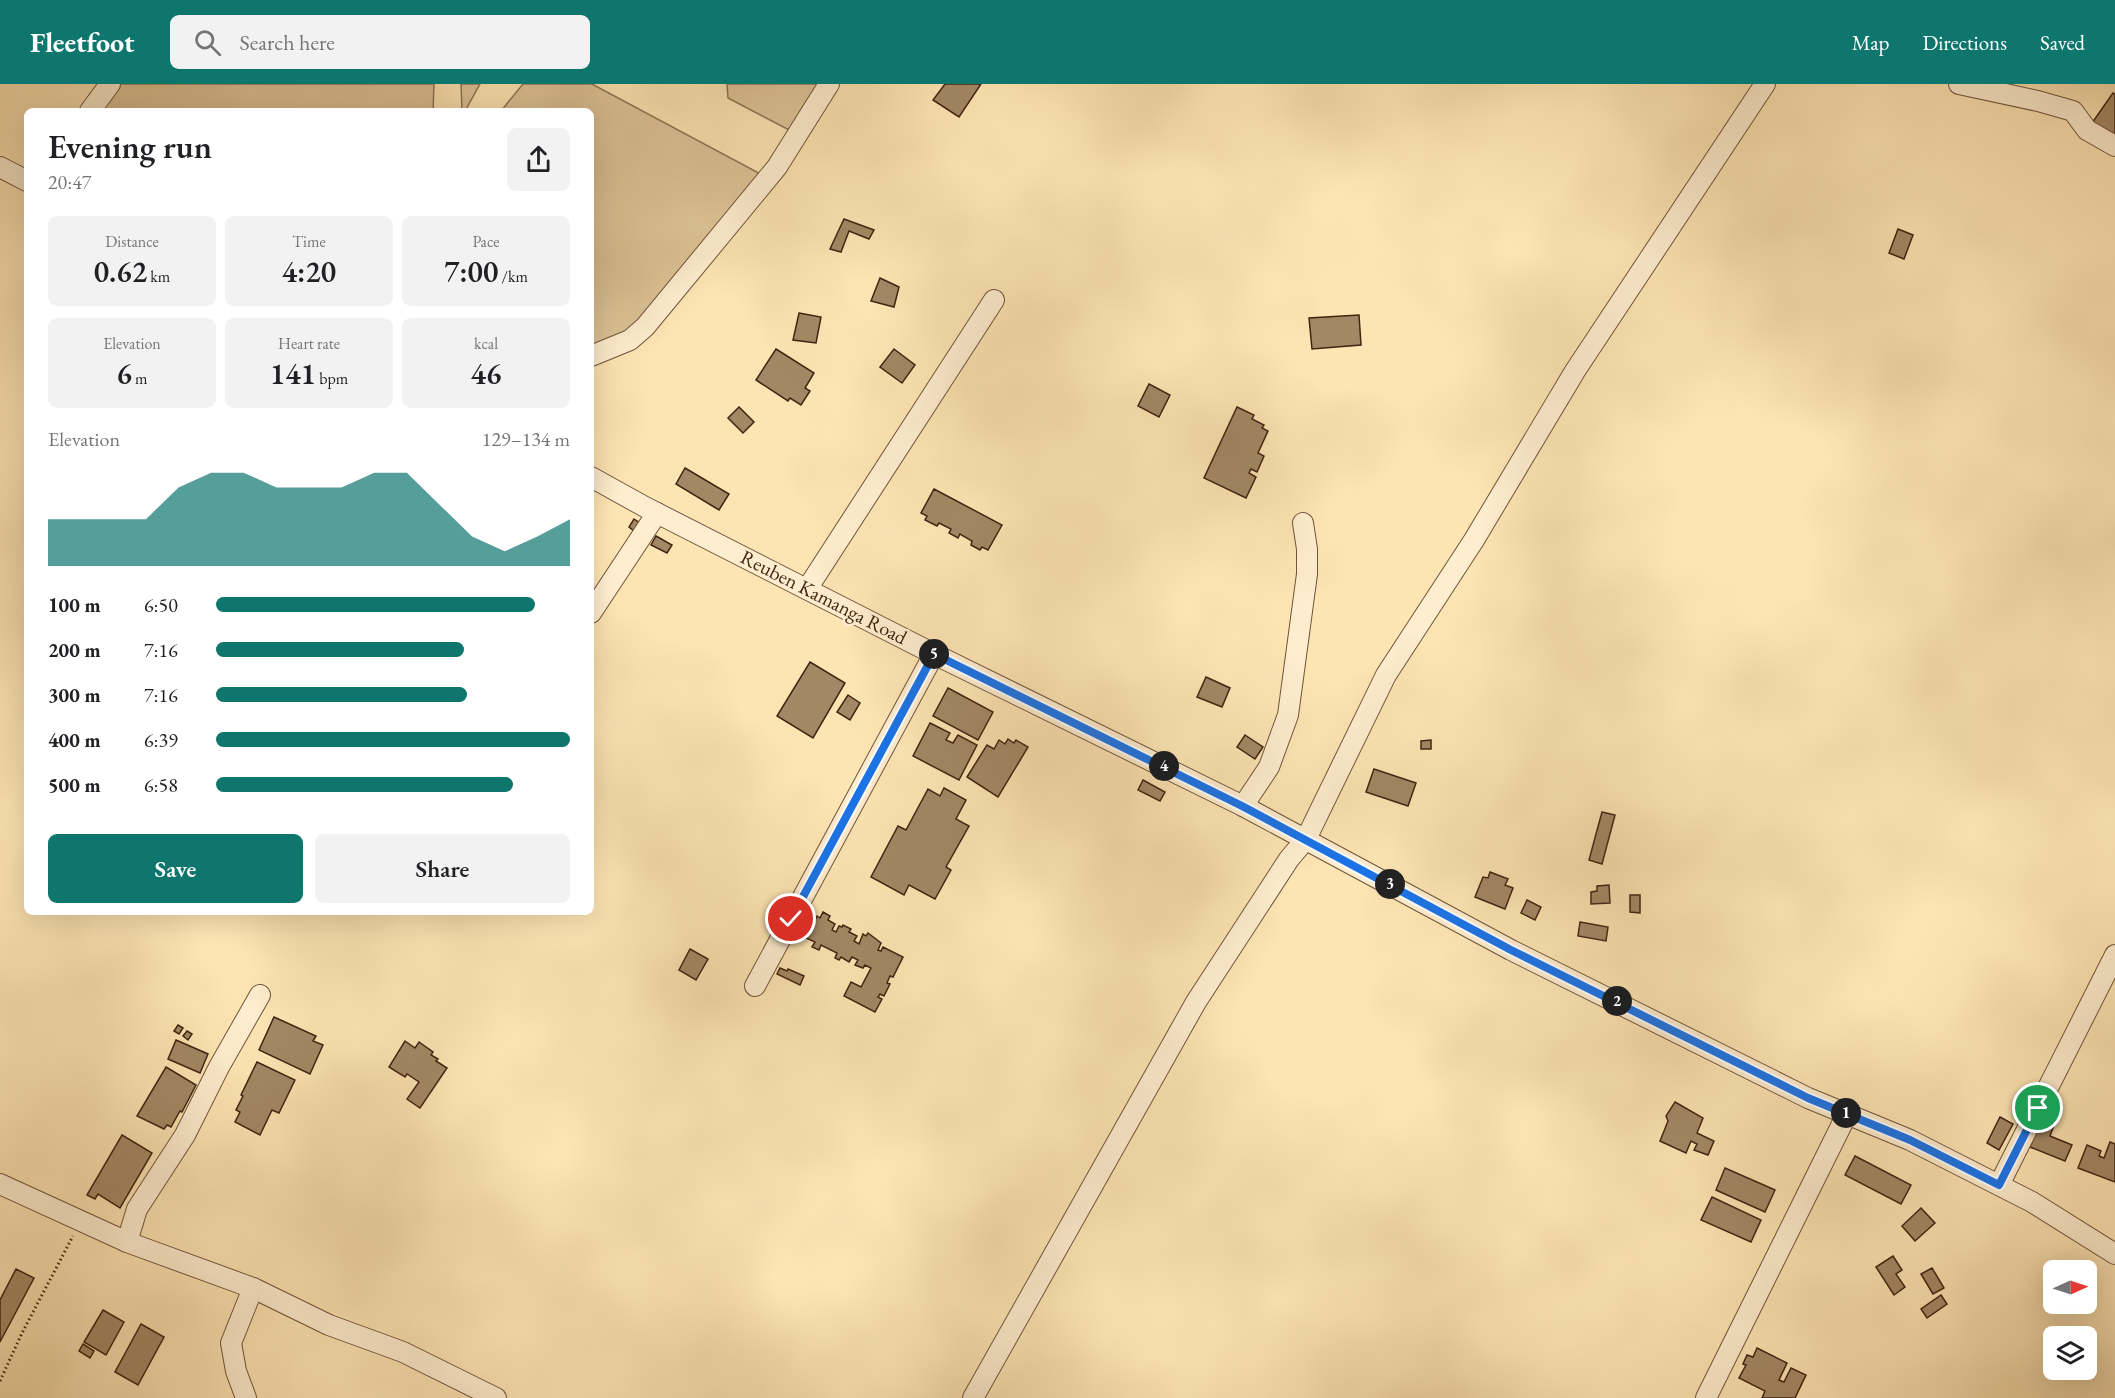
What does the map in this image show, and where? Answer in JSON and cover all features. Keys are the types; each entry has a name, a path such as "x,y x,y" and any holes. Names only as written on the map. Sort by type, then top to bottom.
{"street":[{"path":"92,108 110,84"},
{"path":"594,355 630,340 645,327 777,167 829,84"},
{"path":"973,1398 1196,1002 1289,859 1306,839 1386,675 1474,540 1575,371 1765,84"},
{"path":"1959,84 2073,111 2087,130 2115,146"},
{"path":"0,167 24,179"},
{"path":"807,589 994,300"},
{"name":"Reuben Kamanga Road","path":"594,479 934,654 1242,806 1511,950 1808,1098 1910,1140 1999,1185 2032,1202 2115,1254"},
{"path":"594,608 657,513"},
{"path":"1242,806 1269,767 1288,715 1307,574 1307,549 1303,523"},
{"path":"755,986 934,654"},
{"path":"1999,1185 2115,955"},
{"path":"127,1242 137,1209 185,1135 219,1067 260,995"},
{"path":"1706,1398 1847,1114"},
{"path":"0,1184 127,1242 253,1288 329,1326 403,1352 496,1398"},
{"path":"246,1398 236,1371 231,1343 253,1288"}],"path":[{"path":"0,1382 22,1333 81,1221"}],"shaded area":[{"path":"121,84 434,84 433,108 104,108"},
{"path":"461,84 480,84 467,108 462,108"},
{"path":"523,84 592,84 768,178 630,334 594,347 594,108 503,108"},
{"path":"727,84 817,84 793,132 728,98"}],"building":[{"path":"945,84 981,84 959,117 933,100"},
{"path":"2113,93 2115,94 2115,138 2092,123"},
{"path":"844,219 874,230 869,239 849,231 841,252 830,249"},
{"path":"1898,229 1913,235 1904,259 1889,253"},
{"path":"880,278 899,287 894,307 871,301"},
{"path":"799,313 821,317 816,343 793,340"},
{"path":"1359,315 1361,345 1312,349 1309,318"},
{"path":"776,349 814,373 805,388 810,391 801,405 790,398 788,401 756,380"},
{"path":"894,349 915,365 902,383 880,367"},
{"path":"1149,384 1170,395 1159,417 1138,406"},
{"path":"739,407 754,422 743,433 728,418"},
{"path":"1237,407 1254,415 1252,419 1264,425 1262,428 1268,431 1258,453 1264,456 1257,472 1251,469 1249,473 1256,477 1246,498 1204,478"},
{"path":"685,468 729,494 719,510 676,484"},
{"path":"934,489 1002,525 988,550 982,547 980,550 971,545 972,541 960,534 958,538 949,533 951,529 925,520 927,516 921,513"},
{"path":"634,519 640,523 634,531 629,527"},
{"path":"656,536 672,545 667,553 651,545"},
{"path":"810,662 845,683 813,738 777,716"},
{"path":"1206,677 1230,688 1222,707 1197,697"},
{"path":"948,688 993,712 978,740 933,716"},
{"path":"848,695 860,703 850,720 837,712"},
{"path":"930,723 950,733 946,740 953,743 958,735 977,745 959,780 913,756"},
{"path":"1245,735 1263,747 1255,759 1237,747"},
{"path":"1008,739 1014,743 1016,740 1028,747 998,797 967,777 987,745 994,749 999,740 1005,744"},
{"path":"1431,740 1431,749 1421,749 1421,741"},
{"path":"1374,769 1416,783 1408,806 1366,792"},
{"path":"1143,780 1165,792 1160,801 1138,790"},
{"path":"944,788 966,800 956,819 969,826 946,867 951,870 935,899 909,885 904,895 871,877 898,826 906,830 928,789 940,796"},
{"path":"1602,812 1615,815 1602,864 1589,860"},
{"path":"1490,872 1508,879 1505,885 1513,888 1505,909 1475,897 1483,877 1488,878"},
{"path":"1609,885 1610,903 1591,904 1591,892 1597,891 1597,886"},
{"path":"1630,895 1640,895 1640,913 1630,912"},
{"path":"1527,900 1541,907 1535,920 1521,913"},
{"path":"823,912 830,916 828,920 835,924 832,930 836,932 839,926 843,925 851,929 849,932 857,936 854,941 859,944 863,934 866,936 868,933 881,943 878,950 881,951 883,947 903,957 893,977 890,976 887,983 890,984 884,996 880,994 878,997 882,999 875,1012 844,996 851,982 861,987 871,968 865,965 863,968 855,965 858,960 852,957 849,962 841,957 839,960 835,958 837,953 821,945 819,950 812,947 815,942 806,938 817,916 820,918"},
{"path":"1580,922 1608,927 1606,941 1578,936"},
{"path":"690,949 708,959 696,980 679,970"},
{"path":"780,968 804,976 800,985 777,974"},
{"path":"274,1017 316,1036 313,1041 323,1045 310,1074 259,1050"},
{"path":"178,1025 183,1028 179,1034 174,1031"},
{"path":"187,1031 192,1034 188,1040 183,1036"},
{"path":"176,1040 208,1054 200,1073 168,1059"},
{"path":"405,1041 415,1048 419,1042 433,1052 431,1055 438,1059 436,1061 447,1068 420,1108 407,1099 419,1082 389,1067"},
{"path":"257,1062 295,1080 279,1113 272,1110 260,1135 235,1122 240,1112 236,1110 243,1096 241,1095"},
{"path":"166,1067 196,1085 182,1112 180,1111 171,1127 167,1125 164,1129 137,1116"},
{"path":"1675,1102 1703,1118 1697,1133 1714,1141 1708,1155 1694,1150 1697,1144 1691,1141 1686,1153 1660,1141 1668,1121 1666,1116"},
{"path":"2044,1112 2057,1117 2050,1136 2072,1145 2065,1161 2030,1147"},
{"path":"2000,1117 2013,1124 1999,1150 1987,1143"},
{"path":"122,1135 152,1153 120,1208 98,1194 95,1199 87,1195"},
{"path":"2110,1142 2115,1144 2115,1182 2078,1168 2087,1145 2101,1151 2099,1156 2104,1158"},
{"path":"1855,1156 1911,1185 1901,1204 1845,1175"},
{"path":"1725,1168 1775,1190 1765,1212 1716,1190"},
{"path":"1712,1197 1761,1220 1751,1242 1701,1220"},
{"path":"1921,1208 1935,1223 1915,1241 1902,1226"},
{"path":"1893,1256 1902,1270 1896,1274 1905,1287 1894,1295 1876,1267"},
{"path":"1932,1268 1944,1288 1933,1294 1921,1274"},
{"path":"16,1269 34,1278 0,1342 0,1300"},
{"path":"1941,1295 1947,1304 1927,1318 1921,1309"},
{"path":"103,1310 124,1322 106,1355 84,1342"},
{"path":"141,1324 164,1337 138,1385 115,1372"},
{"path":"83,1344 94,1351 90,1358 79,1351"},
{"path":"1757,1348 1787,1363 1779,1380 1784,1382 1791,1368 1806,1375 1795,1398 1762,1398 1765,1391 1739,1378 1746,1365 1743,1364 1747,1355 1753,1357"}],"route":[{"path":"791,919 934,654 1125,746 1242,806 1511,950 1808,1098 1910,1140 1999,1185 2038,1108"}]}
